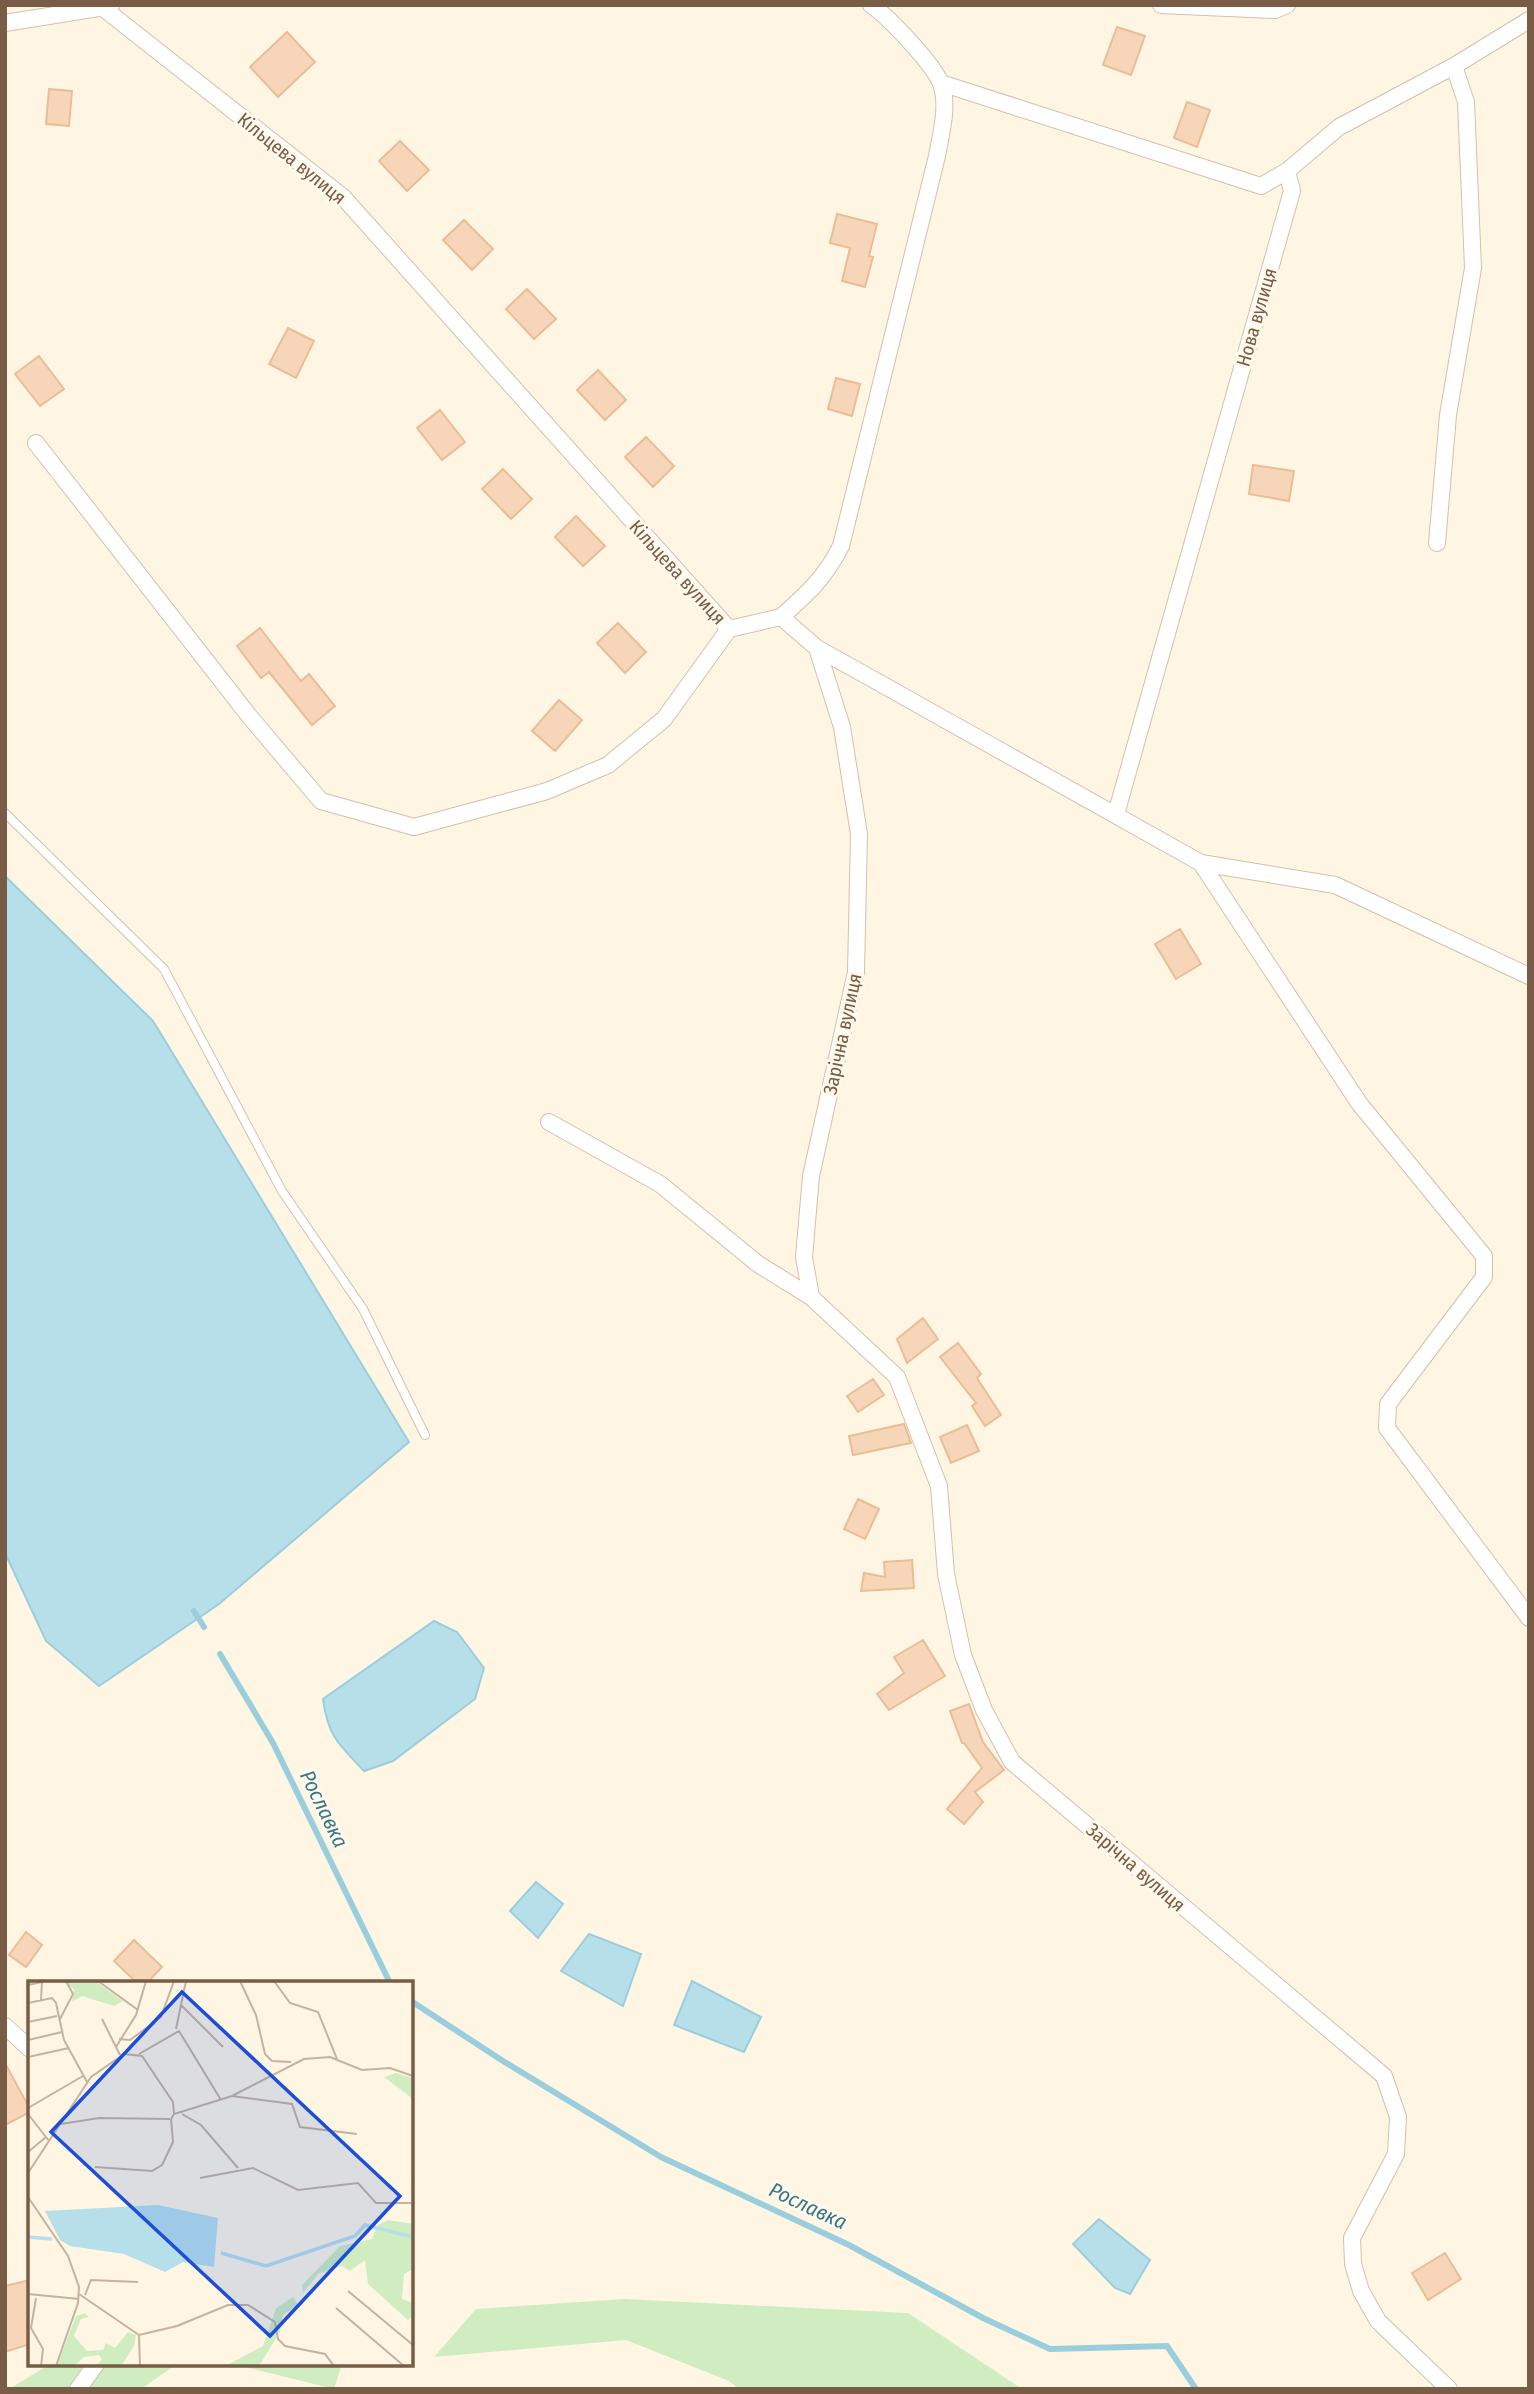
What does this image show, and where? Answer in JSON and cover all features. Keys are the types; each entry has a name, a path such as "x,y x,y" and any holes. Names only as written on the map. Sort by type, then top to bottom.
{"street":[{"path":"729,628 781,617 817,586 841,547 937,156 944,117 941,83 912,44 871,5"},
{"path":"1161,5 1275,10 1287,5"},
{"path":"5,23 110,6"},
{"name":"Кільцева вулиця","path":"36,443 250,718 321,801 414,827 547,791 608,765 664,719 729,628 343,197 110,6"},
{"path":"941,83 1261,186 1287,171 1339,127 1454,66 1529,20"},
{"path":"1437,543 1448,415 1473,268 1465,102 1454,66"},
{"name":"Нова вулиця","path":"1116,814 1292,191 1287,171"},
{"path":"781,617 817,648 1201,863 1335,885 1529,976"},
{"name":"Зарічна вулиця","path":"811,1297 804,1256 811,1176 856,972 859,834 842,727 817,648"},
{"path":"1201,863 1359,1103 1484,1256 1484,1277 1388,1404 1387,1428 1529,1618"},
{"name":"Зарічна вулиця","path":"549,1122 660,1184 758,1264 811,1297 897,1377 939,1486 946,1574 963,1655 984,1710 1012,1762 1384,2076 1398,2117 1396,2154 1352,2238 1353,2264 1362,2291 1378,2321 1449,2389"},
{"path":"5,2026 28,2047"},
{"path":"78,2389 95,2366"}],"lane":[{"path":"5,813 164,969 282,1191 363,1308 425,1435"}],"green space":[{"path":"625,2299 908,2313 1022,2389 739,2389 729,2381 626,2340 434,2357 476,2309"},
{"path":"47,2366 174,2366 141,2389 9,2389"},
{"path":"241,2366 341,2366 334,2389"}],"water":[{"path":"5,876 153,1021 409,1442 219,1604 99,1686 46,1641 5,1553"},
{"path":"434,1621 457,1632 484,1668 475,1699 393,1761 364,1771 336,1739 328,1722 323,1699"},
{"path":"536,1882 563,1904 538,1938 510,1911"},
{"path":"589,1934 641,1954 623,2006 561,1971"},
{"path":"692,1981 761,2017 744,2052 674,2025"},
{"path":"1099,2219 1150,2260 1130,2294 1115,2288 1073,2244"}],"building":[{"path":"1117,27 1145,36 1131,75 1103,65"},
{"path":"287,32 315,62 278,97 250,67"},
{"path":"49,89 72,91 69,126 46,124"},
{"path":"1187,102 1210,110 1197,147 1174,138"},
{"path":"400,141 429,170 407,191 379,161"},
{"path":"837,214 877,224 869,256 873,257 865,287 842,281 850,248 830,243"},
{"path":"464,220 493,249 472,270 443,240"},
{"path":"527,289 556,319 534,339 506,309"},
{"path":"288,328 314,341 296,378 269,364"},
{"path":"39,356 64,389 40,406 15,374"},
{"path":"598,370 626,400 605,420 577,390"},
{"path":"836,378 860,384 852,416 828,409"},
{"path":"440,410 465,442 442,460 417,428"},
{"path":"646,437 674,466 653,487 625,457"},
{"path":"1253,465 1294,471 1289,501 1249,494"},
{"path":"503,469 532,499 511,519 482,489"},
{"path":"576,516 605,546 583,566 555,537"},
{"path":"618,623 646,652 625,673 597,643"},
{"path":"260,628 301,681 309,674 335,706 312,725 269,672 261,678 237,646"},
{"path":"559,700 582,720 555,751 532,731"},
{"path":"1180,929 1201,964 1176,979 1155,944"},
{"path":"923,1318 938,1339 907,1363 897,1339"},
{"path":"958,1343 981,1374 977,1378 1001,1415 985,1426 972,1406 976,1403 940,1357"},
{"path":"873,1379 884,1395 858,1412 847,1396"},
{"path":"904,1424 911,1443 853,1455 849,1436"},
{"path":"967,1425 979,1451 951,1463 940,1437"},
{"path":"858,1499 879,1509 865,1539 844,1529"},
{"path":"912,1560 914,1588 861,1591 864,1573 885,1577 884,1562"},
{"path":"923,1640 945,1676 889,1710 877,1694 904,1673 894,1657"},
{"path":"969,1704 983,1742 1004,1770 975,1792 983,1802 964,1824 947,1809 982,1768 962,1743 950,1711"},
{"path":"26,1932 42,1945 26,1967 9,1955"},
{"path":"134,1940 162,1967 149,1981 135,1981 114,1961"},
{"path":"5,2063 28,2105 28,2113 5,2125"},
{"path":"1445,2253 1461,2279 1428,2300 1412,2273"},
{"path":"28,2280 28,2345 5,2352 5,2286"}],"waterway":[{"path":"194,1611 204,1627"},
{"name":"Рославка","path":"220,1654 273,1743 389,1981"},
{"name":"Рославка","path":"413,2002 503,2061 661,2157 849,2245 983,2318 1050,2349 1167,2346 1196,2389"}]}
